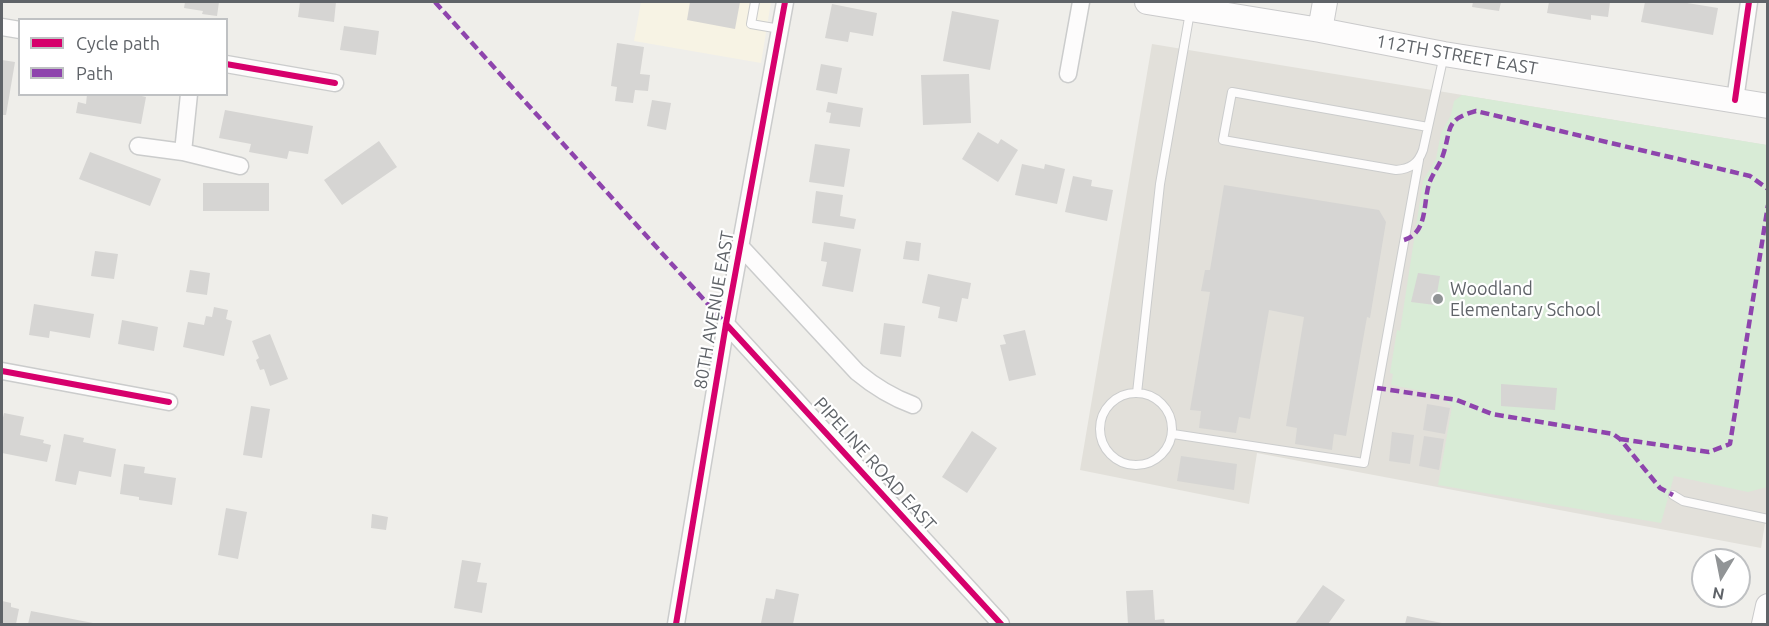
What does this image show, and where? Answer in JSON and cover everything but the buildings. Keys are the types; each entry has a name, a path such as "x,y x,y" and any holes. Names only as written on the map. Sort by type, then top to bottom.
{"main road":[{"name":"112TH STREET EAST","path":"1147,2 1320,30 1444,54 1767,106"},
{"path":"1320,30 1325,2"},
{"path":"1764,624 1767,606"}],"street":[{"name":"80TH AVENUE EAST","path":"676,624 726,324 785,2"},
{"path":"1068,74 1081,2"},
{"path":"1735,100 1749,2"},
{"path":"2,27 18,30"},
{"path":"228,64 335,83"},
{"path":"183,152 189,96"},
{"path":"138,146 183,152 240,166"},
{"path":"740,246 857,372 875,388 913,405"},
{"name":"PIPELINE ROAD EAST","path":"726,324 1001,624"},
{"path":"2,372 169,402"}],"lane":[{"path":"755,2 751,24 780,29"},
{"path":"1137,393 1160,184 1190,9"},
{"path":"1173,434 1364,463 1419,160 1444,54"},
{"path":"1419,160 1407,170 1396,170 1223,140 1232,92 1428,127"},
{"path":"1125,394 1149,395 1160,401 1168,410 1173,434 1162,455 1152,462 1129,465 1109,453 1102,442 1101,419 1106,408 1125,394"},
{"path":"1673,495 1683,501 1767,519"}],"shaded area":[{"path":"641,2 771,2 761,63 634,41"},
{"name":"Woodland Elementary School","path":"1152,44 1767,145 1768,505 1761,548 1257,453 1249,504 1080,470"}],"green space":[{"path":"1462,95 1767,145 1767,487 1748,492 1674,476 1661,523 1438,485 1452,407 1438,394 1391,385 1393,374 1390,373 1397,330 1400,331 1423,181 1436,159 1441,133 1451,115 1454,101"}],"marked path":[{"path":"435,2 726,324"},
{"path":"1404,240 1412,236 1421,224 1429,184 1442,159 1451,126 1459,118 1476,111 1750,176 1768,189"},
{"path":"1620,439 1709,452 1730,444 1768,205"},
{"path":"1377,388 1457,400 1492,414 1613,434 1620,439 1660,488 1673,495"}],"cycle path":[{"path":"676,624 726,324 785,2"},
{"path":"1735,100 1749,2"},
{"path":"228,64 335,83"},
{"path":"726,324 1001,624"},
{"path":"2,371 169,402"}],"place":[{"name":"Woodland Elementary School","path":"1438,299"}]}
